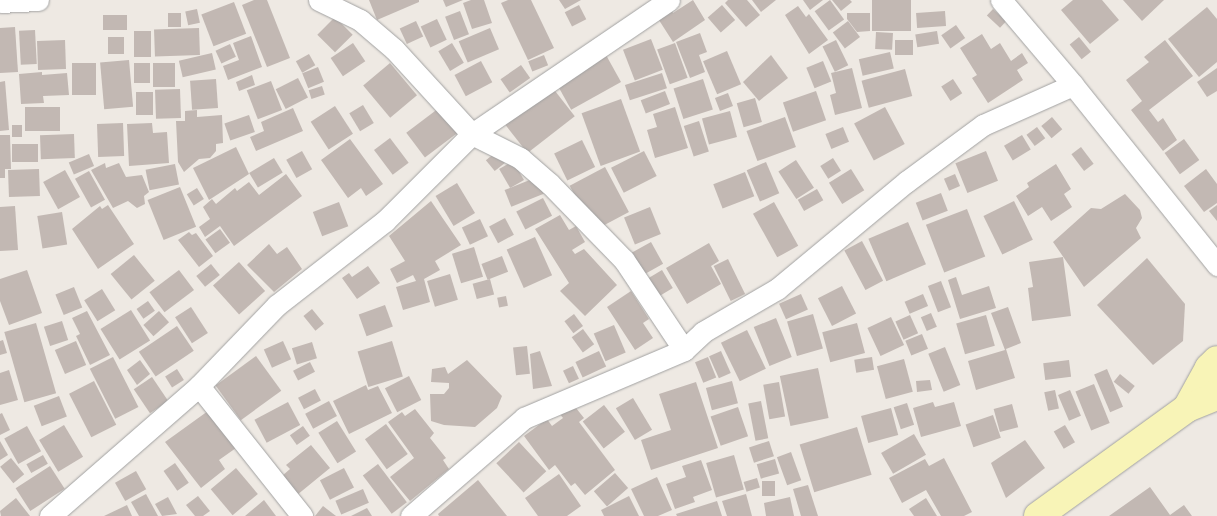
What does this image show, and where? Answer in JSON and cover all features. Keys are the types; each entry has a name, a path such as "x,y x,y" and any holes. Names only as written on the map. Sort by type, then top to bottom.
{"main road":[{"path":"1187,408 1209,368 1217,360"},
{"path":"1038,516 1187,408 1217,396"}],"street":[{"path":"0,2 38,0"},
{"path":"319,0 360,20 394,50 472,134 520,158 550,184 624,260 684,350"},
{"path":"50,516 199,386 277,305 386,220 472,134 670,0"},
{"path":"1001,0 1074,85 1217,265"},
{"path":"411,516 524,418 684,350 703,332 777,289 906,182 983,125 1074,85"},
{"path":"199,386 302,516"}],"building":[{"path":"254,0 267,0 290,58 267,67 242,5"},
{"path":"369,0 419,0 419,2 377,20"},
{"path":"443,0 463,0 446,7"},
{"path":"471,0 484,0 492,23 472,29 463,3"},
{"path":"508,0 531,0 554,48 528,60 501,3"},
{"path":"559,0 581,0 565,9"},
{"path":"693,0 705,20 673,42 657,17 671,9 673,13"},
{"path":"728,0 747,0 760,15 746,27 725,3"},
{"path":"752,0 776,0 761,12"},
{"path":"803,0 823,0 810,10"},
{"path":"830,0 844,19 829,31 815,11"},
{"path":"832,0 850,0 852,2 841,11"},
{"path":"872,0 911,0 911,31 872,31"},
{"path":"1073,0 1102,0 1119,20 1090,44 1061,10"},
{"path":"1123,0 1164,0 1142,21"},
{"path":"234,2 246,34 214,46 201,15"},
{"path":"579,5 586,19 572,27 565,12"},
{"path":"722,5 735,20 721,33 708,17"},
{"path":"798,6 806,17 809,14 828,40 809,54 785,15"},
{"path":"1207,7 1217,19 1217,62 1199,77 1168,39"},
{"path":"197,9 200,23 188,25 185,11"},
{"path":"993,9 1006,21 1000,28 987,16"},
{"path":"460,11 469,34 454,40 445,17"},
{"path":"945,11 946,26 917,28 916,13"},
{"path":"168,13 181,13 181,27 168,27"},
{"path":"847,13 870,13 870,31 857,32 847,19"},
{"path":"103,15 127,15 127,30 103,30"},
{"path":"335,17 353,35 335,52 317,35"},
{"path":"437,19 447,40 430,47 421,27"},
{"path":"416,21 423,36 407,44 400,29"},
{"path":"848,21 860,37 845,48 833,32"},
{"path":"956,25 965,38 950,48 941,35"},
{"path":"15,27 18,72 0,73 0,28"},
{"path":"199,28 200,55 155,57 154,30"},
{"path":"490,28 499,49 468,62 459,41"},
{"path":"35,30 37,64 21,65 19,31"},
{"path":"134,31 151,31 151,57 134,57"},
{"path":"937,31 939,44 917,47 915,34"},
{"path":"876,32 893,33 892,50 875,49"},
{"path":"700,33 707,52 699,55 705,72 690,78 676,42"},
{"path":"982,34 991,49 1000,43 1011,61 1022,53 1028,63 1017,70 1023,80 988,103 972,78 977,75 960,48"},
{"path":"251,36 262,67 228,80 223,66 239,60 233,43"},
{"path":"108,37 124,37 124,54 108,54"},
{"path":"1079,37 1091,52 1082,59 1070,45"},
{"path":"651,39 663,70 635,81 623,50"},
{"path":"65,40 66,69 38,70 37,41"},
{"path":"836,40 848,65 835,72 823,47"},
{"path":"895,40 913,40 913,55 895,55"},
{"path":"1165,40 1193,76 1149,110 1158,122 1163,118 1177,140 1163,151 1131,110 1142,101 1126,80 1149,62 1144,57"},
{"path":"353,43 365,61 343,76 331,58"},
{"path":"452,43 464,63 450,71 438,51"},
{"path":"675,43 688,78 670,84 657,49"},
{"path":"230,44 236,57 221,63 215,51"},
{"path":"727,51 741,84 717,94 703,61"},
{"path":"890,52 894,69 863,76 859,59"},
{"path":"212,53 216,70 183,77 179,61"},
{"path":"309,54 315,65 302,73 296,61"},
{"path":"544,55 548,65 532,72 528,61"},
{"path":"606,55 621,82 571,110 556,83"},
{"path":"771,55 788,78 759,101 743,82"},
{"path":"129,60 133,107 104,109 100,63"},
{"path":"481,61 492,82 466,96 455,75"},
{"path":"823,61 831,81 815,88 806,68"},
{"path":"72,63 96,63 96,95 72,95"},
{"path":"134,63 150,63 150,83 134,83"},
{"path":"153,63 175,63 175,87 153,87"},
{"path":"390,63 417,95 390,118 363,85"},
{"path":"521,65 530,78 510,92 501,79"},
{"path":"318,67 324,82 308,88 302,73"},
{"path":"852,68 862,108 835,115 830,95 836,93 831,73"},
{"path":"1217,68 1217,91 1207,97 1197,82"},
{"path":"905,69 912,96 869,108 862,81"},
{"path":"42,72 42,75 67,73 69,95 43,96 44,103 21,104 19,74"},
{"path":"662,73 667,88 630,100 625,85"},
{"path":"252,75 255,85 239,91 236,82"},
{"path":"298,78 308,98 286,109 276,89"},
{"path":"216,79 218,108 192,110 190,81"},
{"path":"703,79 713,109 683,119 674,89"},
{"path":"953,79 962,93 951,101 941,87"},
{"path":"5,81 9,130 0,131 0,82"},
{"path":"271,81 282,110 258,119 247,90"},
{"path":"322,86 325,95 311,99 309,90"},
{"path":"552,87 575,116 527,153 505,124"},
{"path":"180,89 181,118 156,119 155,90"},
{"path":"665,91 670,104 646,113 641,100"},
{"path":"816,91 826,120 793,132 783,102"},
{"path":"136,92 153,92 153,115 136,115"},
{"path":"728,93 733,106 720,111 715,98"},
{"path":"755,98 762,122 744,127 737,103"},
{"path":"621,99 640,152 601,166 582,113"},
{"path":"363,105 374,123 360,131 349,113"},
{"path":"335,106 353,134 329,149 311,122"},
{"path":"25,107 60,107 60,131 25,131"},
{"path":"675,107 688,148 655,158 647,130 657,127 653,114"},
{"path":"885,107 905,144 874,161 854,123"},
{"path":"293,108 303,131 256,151 250,137 264,131 261,122"},
{"path":"439,108 458,133 425,157 406,133"},
{"path":"197,110 197,117 222,115 223,143 216,144 216,151 210,158 199,159 184,172 178,162 176,121 185,121 185,111"},
{"path":"730,111 737,137 709,145 702,119"},
{"path":"249,115 255,132 230,140 224,123"},
{"path":"785,117 796,147 757,161 746,131"},
{"path":"1052,117 1062,129 1052,138 1041,126"},
{"path":"699,121 709,151 694,156 684,126"},
{"path":"123,123 124,156 98,157 97,124"},
{"path":"152,123 153,133 167,132 169,163 129,166 127,124"},
{"path":"12,125 22,125 22,137 12,137"},
{"path":"843,127 849,142 831,149 825,134"},
{"path":"1037,127 1045,138 1035,146 1026,135"},
{"path":"74,134 75,158 41,159 40,135"},
{"path":"0,135 10,135 11,169 5,169 5,178 0,178"},
{"path":"1022,135 1031,150 1013,160 1004,146"},
{"path":"390,138 409,163 393,175 374,150"},
{"path":"350,139 383,184 366,196 361,188 348,198 321,160"},
{"path":"1184,139 1199,160 1180,174 1165,153"},
{"path":"582,140 595,167 567,181 554,154"},
{"path":"12,144 38,144 38,162 12,162"},
{"path":"236,147 249,174 209,200 193,168"},
{"path":"1081,147 1094,164 1084,171 1071,154"},
{"path":"302,151 312,169 296,178 286,160"},
{"path":"644,151 657,176 624,193 611,168"},
{"path":"986,151 998,181 967,193 955,163"},
{"path":"496,152 505,163 495,171 486,160"},
{"path":"89,154 94,166 74,175 69,163"},
{"path":"274,158 283,173 258,188 249,173"},
{"path":"833,158 841,171 828,179 820,166"},
{"path":"796,160 814,188 796,199 778,171"},
{"path":"513,161 524,180 510,188 499,169"},
{"path":"766,162 779,193 760,202 747,170"},
{"path":"105,163 106,168 119,163 126,177 142,175 149,192 144,196 145,204 137,208 128,201 113,208 91,170"},
{"path":"175,164 179,185 150,190 146,170"},
{"path":"1056,164 1071,189 1064,194 1072,207 1051,221 1042,207 1028,216 1016,196 1029,187 1027,183"},
{"path":"605,167 629,212 594,231 570,186"},
{"path":"39,169 40,196 9,197 8,170"},
{"path":"851,169 864,190 842,204 829,183"},
{"path":"1206,169 1217,184 1217,203 1204,212 1184,186"},
{"path":"65,170 80,197 58,209 43,182"},
{"path":"89,171 105,200 91,208 75,179"},
{"path":"745,172 754,196 723,208 713,184"},
{"path":"286,174 302,196 234,246 220,226 205,237 199,227 210,219 203,207 212,199 216,204 235,188 237,191 249,182 259,195"},
{"path":"955,174 960,186 949,191 944,179"},
{"path":"537,177 544,194 511,207 505,190"},
{"path":"457,183 475,213 454,226 436,196"},
{"path":"180,187 196,227 164,240 148,200"},
{"path":"197,188 204,199 194,205 187,194"},
{"path":"817,189 823,200 804,211 798,200"},
{"path":"941,193 948,211 923,220 916,203"},
{"path":"1125,194 1140,210 1142,218 1136,228 1141,238 1084,287 1053,242 1091,208 1101,209"},
{"path":"543,198 552,216 525,229 516,212"},
{"path":"431,201 461,245 435,261 440,270 424,279 430,302 403,310 396,287 416,281 413,275 397,283 390,269 405,261 389,236"},
{"path":"1014,201 1033,240 1002,255 983,216"},
{"path":"339,202 348,226 322,236 313,212"},
{"path":"774,202 798,246 777,257 753,214"},
{"path":"108,205 134,244 98,269 72,229 100,206 102,209"},
{"path":"1217,205 1217,221 1209,211"},
{"path":"15,206 18,250 0,251 0,207"},
{"path":"650,207 661,234 635,244 624,217"},
{"path":"967,209 985,257 944,272 926,225"},
{"path":"62,212 67,245 42,249 37,216"},
{"path":"560,215 569,230 576,226 585,242 572,250 575,254 584,249 617,285 585,316 560,291 569,283 535,229"},
{"path":"505,218 514,235 498,243 489,226"},
{"path":"480,219 488,236 470,245 462,227"},
{"path":"908,222 926,264 886,281 868,239"},
{"path":"220,229 230,243 215,253 205,240"},
{"path":"189,232 192,235 196,233 213,256 199,267 178,240"},
{"path":"535,237 552,275 524,288 507,250"},
{"path":"862,241 883,281 865,290 844,250"},
{"path":"651,242 663,264 638,278 626,256"},
{"path":"709,243 719,261 711,266 721,284 687,304 666,268"},
{"path":"269,244 277,254 287,247 302,269 274,292 247,265"},
{"path":"474,247 483,277 461,283 452,254"},
{"path":"134,255 155,281 131,300 111,274"},
{"path":"502,256 508,272 488,280 481,264"},
{"path":"1063,257 1071,316 1032,321 1028,288 1033,287 1029,262"},
{"path":"1147,258 1185,304 1183,341 1153,365 1097,305"},
{"path":"728,259 745,294 731,301 714,266"},
{"path":"239,262 265,291 239,314 213,285"},
{"path":"211,264 220,275 205,287 196,276"},
{"path":"368,266 380,283 357,299 342,278 349,273 352,277"},
{"path":"27,270 42,313 9,325 0,301 0,279"},
{"path":"179,270 194,290 164,312 149,292"},
{"path":"662,270 673,288 659,296 648,278"},
{"path":"450,274 458,300 435,307 427,281"},
{"path":"956,277 962,295 989,286 996,308 960,319 948,280"},
{"path":"490,279 494,294 477,299 473,284"},
{"path":"941,281 951,307 938,312 928,286"},
{"path":"842,286 856,314 832,326 818,298"},
{"path":"74,287 82,307 64,315 55,294"},
{"path":"102,289 115,310 97,321 84,300"},
{"path":"631,291 649,319 643,323 653,338 635,350 607,307"},
{"path":"801,294 808,310 786,319 779,304"},
{"path":"923,294 928,306 910,314 905,302"},
{"path":"506,296 508,306 499,308 497,298"},
{"path":"148,301 155,311 143,319 137,309"},
{"path":"385,305 393,327 367,336 359,315"},
{"path":"191,307 208,333 192,343 175,317"},
{"path":"1008,307 1021,343 1006,349 1015,378 976,390 968,361 1005,350 991,313"},
{"path":"312,309 324,324 315,331 303,316"},
{"path":"131,310 150,341 120,360 100,329"},
{"path":"87,311 110,355 90,365 76,336 80,334 72,318"},
{"path":"159,311 169,322 153,336 143,325"},
{"path":"931,313 937,327 927,331 921,317"},
{"path":"574,314 583,326 573,333 564,321"},
{"path":"813,314 823,349 797,356 787,321"},
{"path":"910,315 918,333 904,340 895,322"},
{"path":"986,315 995,346 965,354 956,324"},
{"path":"891,317 904,345 881,356 867,328"},
{"path":"776,318 792,357 769,366 754,327"},
{"path":"62,321 68,340 50,346 44,327"},
{"path":"36,323 56,393 24,402 4,332"},
{"path":"857,323 865,353 830,362 822,332"},
{"path":"614,325 626,353 605,361 594,334"},
{"path":"177,326 194,351 156,377 139,352"},
{"path":"583,329 594,344 583,353 572,337"},
{"path":"747,330 766,369 740,381 721,343"},
{"path":"922,334 928,349 911,356 905,341"},
{"path":"3,340 7,353 0,355 0,341"},
{"path":"76,341 86,365 65,374 55,350"},
{"path":"283,341 291,359 272,368 264,350"},
{"path":"392,341 403,376 368,387 358,352"},
{"path":"312,342 317,358 297,364 292,348"},
{"path":"527,346 530,374 516,375 513,347"},
{"path":"945,347 960,385 944,392 928,354"},
{"path":"540,351 552,386 533,389 530,354"},
{"path":"599,351 606,366 583,377 575,362"},
{"path":"721,351 731,373 719,378 709,356"},
{"path":"256,356 281,391 241,420 216,385"},
{"path":"113,357 138,407 115,419 90,369"},
{"path":"708,357 716,377 703,383 695,362"},
{"path":"872,357 874,370 856,373 854,360"},
{"path":"904,359 913,392 886,399 877,366"},
{"path":"140,360 150,374 137,385 127,370"},
{"path":"467,360 502,396 497,408 475,427 444,425 431,421 430,394 444,394 449,388 449,383 431,382 432,369 445,367 448,374"},
{"path":"1069,360 1071,377 1045,380 1043,363"},
{"path":"310,362 315,372 298,380 293,371"},
{"path":"573,366 579,379 569,383 563,371"},
{"path":"818,368 829,418 790,426 780,376"},
{"path":"177,369 184,380 172,387 165,376"},
{"path":"1107,369 1123,407 1110,412 1094,374"},
{"path":"9,370 18,400 0,405 0,373"},
{"path":"1120,374 1135,386 1128,394 1114,382"},
{"path":"409,376 421,400 397,412 385,388"},
{"path":"152,377 168,401 150,413 134,389"},
{"path":"930,380 932,390 917,392 916,381"},
{"path":"94,381 116,425 91,437 69,394"},
{"path":"732,381 738,403 712,410 706,388"},
{"path":"696,382 718,448 651,470 641,440 671,430 659,394"},
{"path":"779,382 785,416 769,419 763,385"},
{"path":"1094,384 1110,423 1091,430 1075,391"},
{"path":"366,385 368,390 378,386 392,413 349,434 333,401"},
{"path":"315,389 321,401 304,409 298,398"},
{"path":"1055,390 1059,409 1048,411 1044,392"},
{"path":"1070,390 1081,416 1069,421 1058,395"},
{"path":"59,396 67,417 42,426 34,406"},
{"path":"633,398 652,430 635,440 616,408"},
{"path":"329,401 337,416 313,429 305,414"},
{"path":"761,401 768,438 755,441 748,403"},
{"path":"288,402 300,425 267,443 254,420"},
{"path":"933,402 935,407 954,402 961,426 921,437 913,408"},
{"path":"572,403 584,418 579,422 615,470 585,495 575,483 571,486 555,465 549,470 524,436 547,419 552,426 563,418 559,413"},
{"path":"907,403 914,425 901,429 894,407"},
{"path":"1012,404 1018,427 1000,432 994,409"},
{"path":"604,405 625,432 604,448 583,422"},
{"path":"738,407 748,436 721,446 711,416"},
{"path":"891,408 898,435 868,443 861,416"},
{"path":"415,409 434,433 430,438 446,458 443,460 449,469 410,501 390,477 414,458 388,422 402,412 405,416"},
{"path":"208,411 236,448 219,460 225,469 201,488 165,442"},
{"path":"2,413 10,430 0,435 0,414"},
{"path":"993,415 1001,438 973,447 966,424"},
{"path":"337,421 356,452 337,463 318,433"},
{"path":"386,424 408,454 387,469 365,439"},
{"path":"64,425 83,457 58,472 39,440"},
{"path":"1065,425 1075,442 1064,449 1054,432"},
{"path":"27,426 41,451 18,464 4,439"},
{"path":"303,426 310,436 297,445 290,435"},
{"path":"857,427 872,475 814,492 800,445"},
{"path":"914,434 926,455 893,474 881,453"},
{"path":"1025,440 1045,468 1006,498 991,463"},
{"path":"0,441 8,455 0,460"},
{"path":"769,441 774,456 754,463 749,447"},
{"path":"519,442 546,471 524,492 496,463"},
{"path":"311,445 330,468 297,495 282,476 290,469 286,465"},
{"path":"791,452 801,480 787,485 777,457"},
{"path":"43,455 48,464 31,473 26,464"},
{"path":"734,455 744,490 716,498 706,463"},
{"path":"11,458 24,474 13,483 0,467"},
{"path":"944,458 972,512 964,516 941,516 926,490 902,503 889,478 925,459 929,466"},
{"path":"775,459 779,473 761,479 757,464"},
{"path":"701,460 712,490 693,497 695,502 675,509 666,484 686,477 682,466"},
{"path":"175,463 189,483 177,491 164,471"},
{"path":"378,464 407,502 392,514 363,475"},
{"path":"50,466 65,489 30,511 16,488"},
{"path":"236,468 258,494 233,515 211,489"},
{"path":"344,468 354,488 330,500 320,480"},
{"path":"136,471 146,489 125,501 115,483"},
{"path":"615,473 628,488 607,506 594,491"},
{"path":"559,474 581,506 567,516 538,516 525,498"},
{"path":"657,477 672,510 658,516 644,516 631,489"},
{"path":"757,478 760,488 747,492 744,482"},
{"path":"478,480 507,516 439,516 438,514"},
{"path":"762,481 775,481 775,496 762,496"},
{"path":"808,485 818,516 801,516 793,489"},
{"path":"1150,487 1170,515 1184,505 1192,516 1109,516"},
{"path":"363,489 369,503 341,515 335,501"},
{"path":"146,494 158,516 139,516 131,502"},
{"path":"746,494 752,516 727,516 722,501"},
{"path":"198,496 210,511 203,516 195,516 186,505"},
{"path":"629,496 639,516 604,516 601,510"},
{"path":"168,497 177,514 162,516 155,504"},
{"path":"790,497 794,516 766,516 764,503"},
{"path":"16,498 30,516 1,516 0,511"},
{"path":"926,498 937,516 914,516 909,509"},
{"path":"264,500 276,516 245,516"},
{"path":"717,501 722,516 677,516 676,514"},
{"path":"127,505 132,516 104,516"},
{"path":"323,506 336,516 315,516"},
{"path":"367,508 372,516 351,516"}]}
